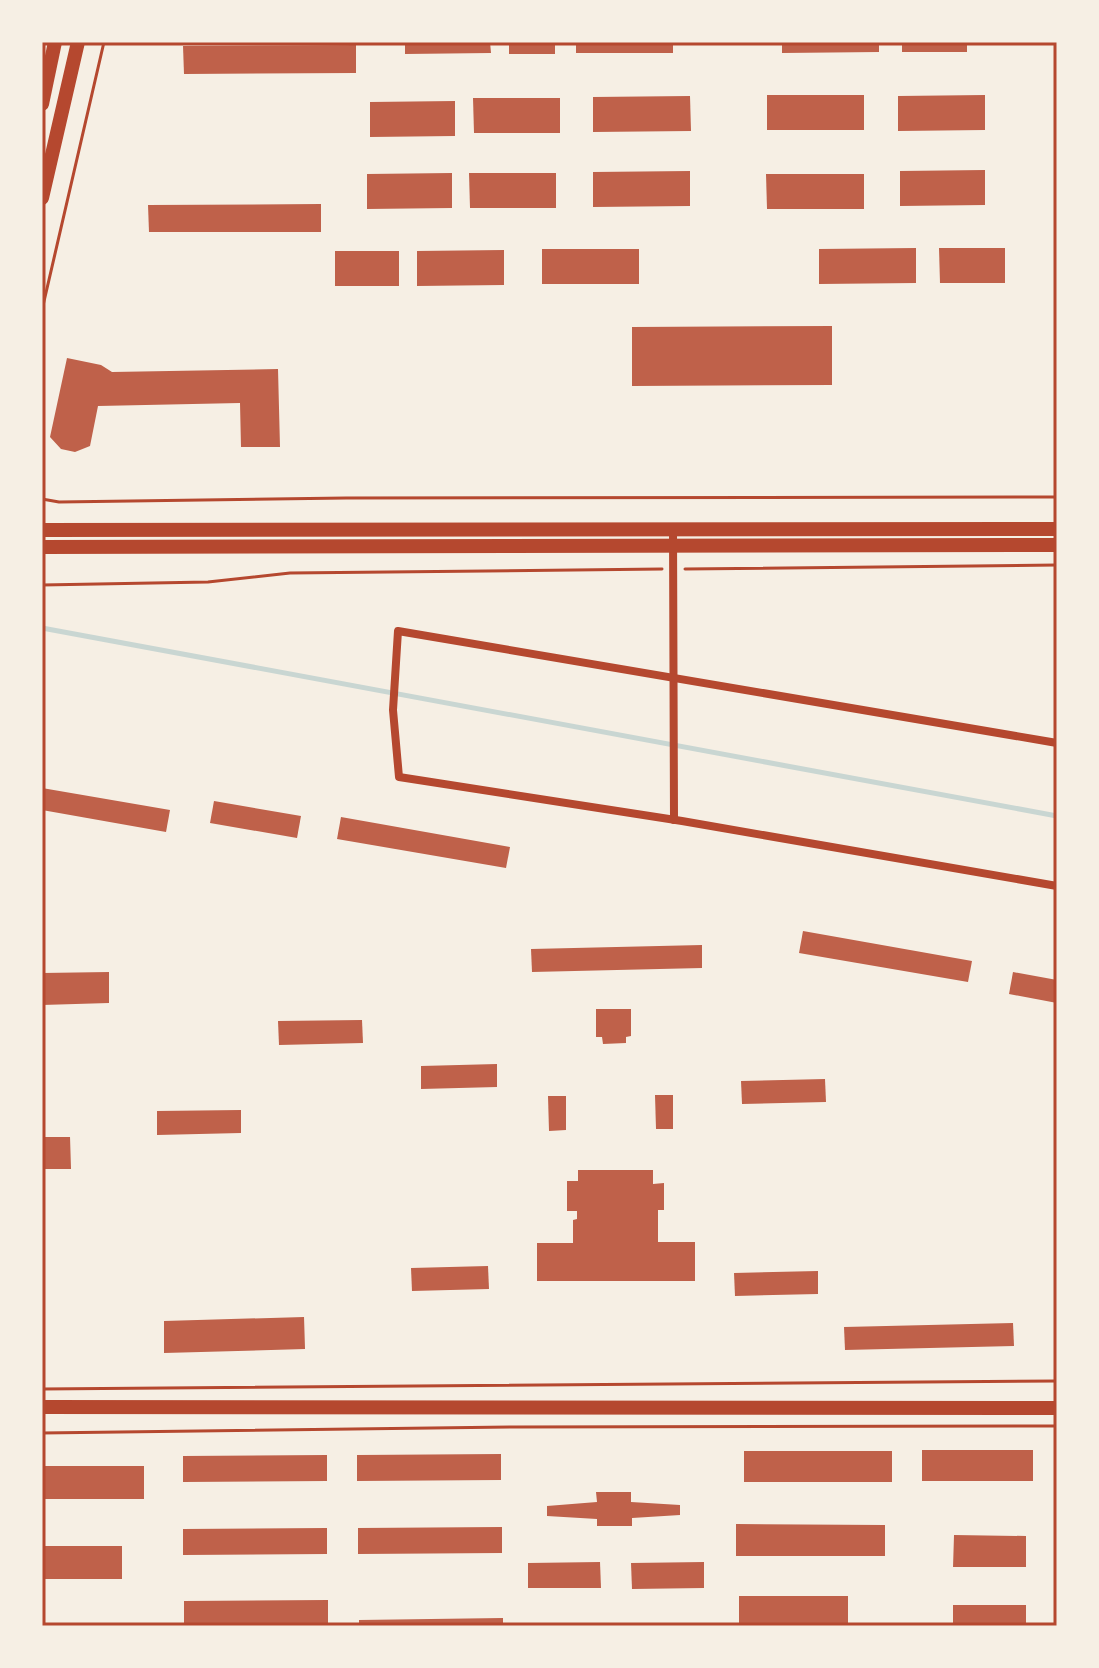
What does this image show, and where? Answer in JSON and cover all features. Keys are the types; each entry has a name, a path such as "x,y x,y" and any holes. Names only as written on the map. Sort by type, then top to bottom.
{"street":[{"path":"42,104 55,42"},
{"path":"42,198 78,42"},
{"path":"673,529 674,820"},
{"path":"42,530 1057,529"},
{"path":"42,547 1057,545"},
{"path":"1057,743 398,631 393,710 399,777 674,820 1057,886"},
{"path":"42,1407 1057,1408"}],"path":[{"path":"42,310 104,42"},
{"path":"42,499 59,502 377,498 1057,497"},
{"path":"42,585 208,582 290,573 1057,565"},
{"path":"42,1389 1057,1381"},
{"path":"42,1433 517,1427 1057,1426"}],"building":[{"path":"405,42 490,42 491,53 405,54"},
{"path":"509,42 555,42 555,54 509,54"},
{"path":"576,42 673,42 673,53 576,53"},
{"path":"782,42 879,42 879,52 782,53"},
{"path":"902,42 967,42 967,52 902,52"},
{"path":"356,45 356,73 184,74 183,46"},
{"path":"767,95 864,95 864,130 767,130"},
{"path":"985,95 985,130 898,131 898,96"},
{"path":"690,96 691,131 593,132 593,97"},
{"path":"473,98 560,98 560,133 474,133"},
{"path":"455,101 455,136 370,137 370,102"},
{"path":"985,170 985,205 900,206 900,171"},
{"path":"690,171 690,206 593,207 593,172"},
{"path":"452,173 452,208 367,209 367,174"},
{"path":"469,173 556,173 556,208 470,208"},
{"path":"766,174 864,174 864,209 767,209"},
{"path":"321,204 321,232 149,232 148,205"},
{"path":"916,248 916,283 819,284 819,249"},
{"path":"939,248 1005,248 1005,283 940,283"},
{"path":"542,249 639,249 639,284 542,284"},
{"path":"504,250 504,285 417,286 417,251"},
{"path":"335,251 399,251 399,286 335,286"},
{"path":"832,326 832,385 632,386 632,327"},
{"path":"67,358 101,365 112,372 278,369 280,447 241,447 240,403 98,406 90,446 75,452 61,449 50,437"},
{"path":"42,788 170,810 166,832 42,810"},
{"path":"214,801 301,816 297,838 210,823"},
{"path":"341,817 510,847 506,868 337,839"},
{"path":"803,931 972,961 968,982 799,953"},
{"path":"702,945 702,968 532,972 531,949"},
{"path":"109,972 109,1003 42,1005 42,973"},
{"path":"1013,972 1057,980 1057,1003 1009,994"},
{"path":"596,1009 631,1009 631,1036 626,1037 626,1043 603,1044 602,1037 596,1037"},
{"path":"362,1020 363,1043 279,1045 278,1021"},
{"path":"497,1064 497,1087 421,1089 421,1066"},
{"path":"825,1079 826,1102 742,1104 741,1081"},
{"path":"655,1095 673,1095 673,1129 656,1129"},
{"path":"548,1096 566,1096 566,1130 549,1131"},
{"path":"241,1110 241,1133 157,1135 157,1111"},
{"path":"42,1137 70,1137 71,1169 42,1169"},
{"path":"578,1170 653,1170 653,1184 664,1183 664,1210 658,1210 658,1242 695,1242 695,1281 537,1281 537,1243 573,1243 573,1220 577,1219 577,1211 567,1211 567,1181 578,1181"},
{"path":"488,1266 489,1289 412,1291 411,1268"},
{"path":"818,1271 818,1294 735,1296 734,1273"},
{"path":"304,1317 305,1349 164,1353 164,1321"},
{"path":"1013,1323 1014,1346 845,1350 844,1327"},
{"path":"922,1450 1033,1450 1033,1481 922,1481"},
{"path":"744,1451 892,1451 892,1482 744,1482"},
{"path":"501,1454 501,1480 357,1481 357,1455"},
{"path":"327,1455 327,1481 183,1482 183,1456"},
{"path":"42,1466 144,1466 144,1499 42,1499"},
{"path":"596,1492 631,1492 631,1502 680,1505 680,1515 632,1518 632,1526 597,1526 597,1519 547,1516 547,1506 597,1502"},
{"path":"736,1524 885,1525 885,1556 736,1556"},
{"path":"502,1527 502,1553 358,1554 358,1528"},
{"path":"327,1528 327,1554 183,1555 183,1529"},
{"path":"954,1535 1026,1536 1026,1567 953,1567"},
{"path":"42,1546 122,1546 122,1579 42,1579"},
{"path":"600,1562 601,1588 528,1588 528,1563"},
{"path":"704,1562 704,1588 632,1589 631,1563"},
{"path":"739,1596 848,1596 848,1626 739,1626"},
{"path":"328,1600 328,1626 184,1626 184,1601"},
{"path":"953,1605 1026,1605 1026,1626 953,1626"},
{"path":"503,1618 503,1626 359,1626 359,1620"}],"waterway":[{"path":"42,628 1057,816"}]}
